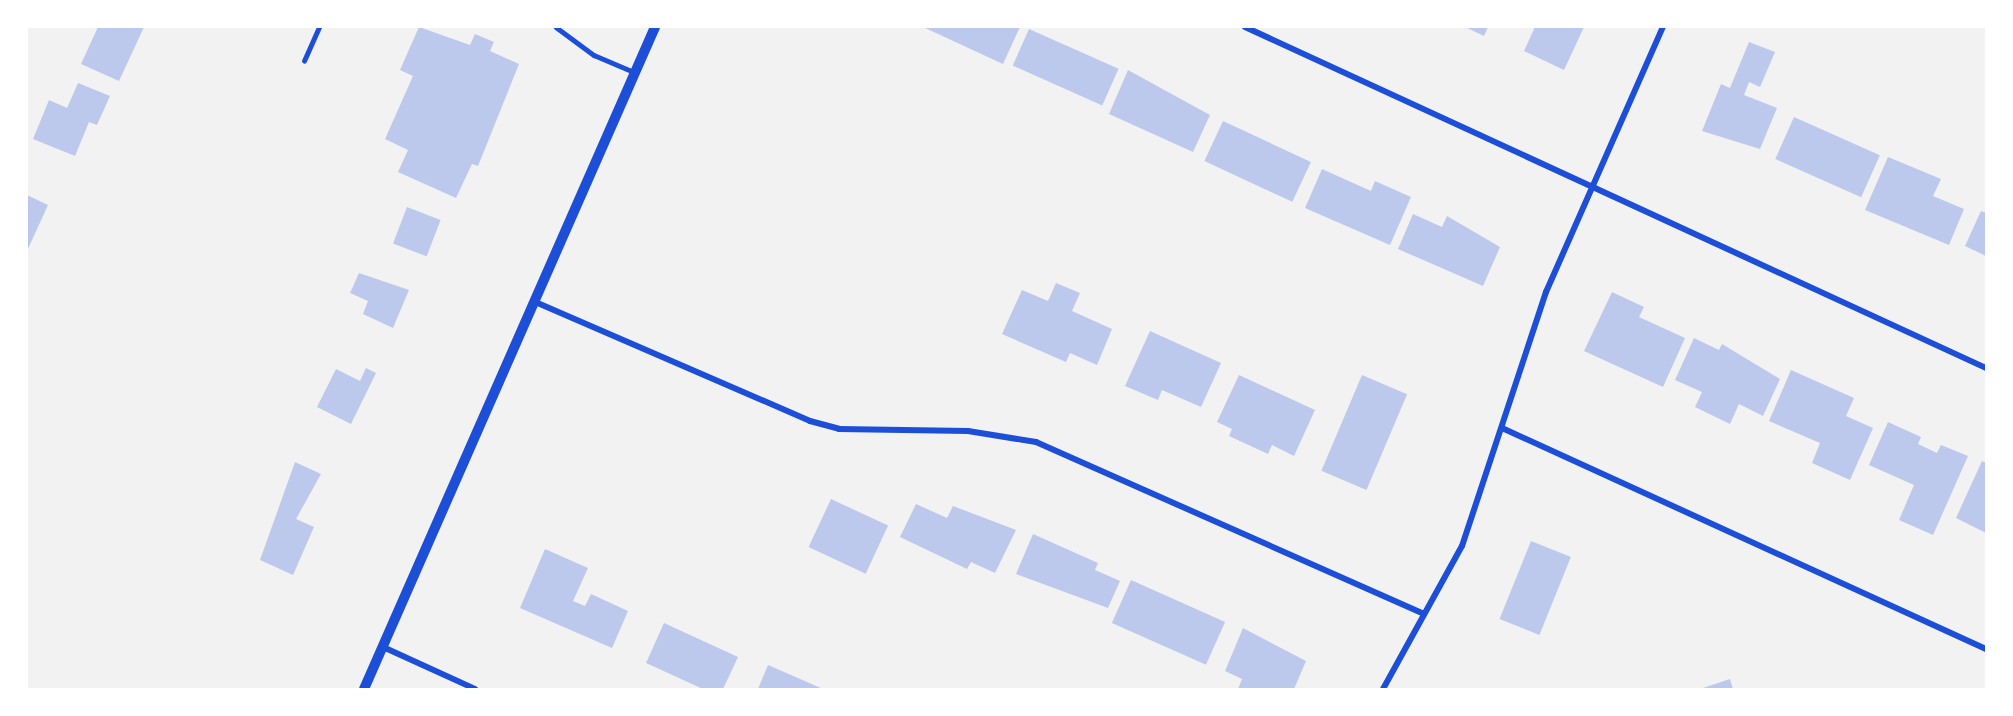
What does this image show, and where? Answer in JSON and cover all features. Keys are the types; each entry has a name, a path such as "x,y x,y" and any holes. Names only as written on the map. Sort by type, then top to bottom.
{"street":[{"path":"364,689 654,27"},
{"path":"1245,27 1593,183 1986,368"},
{"path":"1383,689 1462,546 1546,292 1663,27"},
{"path":"533,301 810,422 839,429 968,431 1036,442 1424,614"},
{"path":"1502,428 1986,649"},
{"path":"382,647 475,689"}],"lane":[{"path":"304,61 319,27"},
{"path":"556,27 594,55 634,72"}],"building":[{"path":"98,27 144,27 119,81 81,64"},
{"path":"419,27 470,45 475,34 494,42 490,51 519,64 478,166 472,164 456,198 398,172 408,150 385,139 413,76 400,70"},
{"path":"923,27 1020,27 1003,64"},
{"path":"1465,27 1488,27 1484,36"},
{"path":"1535,27 1584,27 1564,70 1524,51"},
{"path":"1029,29 1119,69 1102,105 1013,66"},
{"path":"1749,42 1775,52 1760,87 1749,82 1744,95 1777,108 1760,149 1702,131 1721,84 1730,88"},
{"path":"1128,70 1210,115 1193,152 1109,114"},
{"path":"78,83 110,96 97,125 89,122 75,156 33,139 49,100 67,108"},
{"path":"1794,117 1880,155 1861,197 1775,159"},
{"path":"1223,121 1311,162 1292,202 1204,161"},
{"path":"1888,157 1941,179 1933,196 1964,209 1949,245 1865,210"},
{"path":"1322,169 1371,191 1375,181 1411,197 1390,245 1305,208"},
{"path":"27,195 48,205 27,251"},
{"path":"407,207 441,220 427,256 393,243"},
{"path":"1981,211 1986,213 1986,256 1965,246"},
{"path":"1413,214 1442,227 1447,216 1500,247 1483,286 1398,249"},
{"path":"359,273 409,290 393,328 363,314 368,301 350,293"},
{"path":"1056,283 1080,293 1072,311 1112,329 1097,365 1070,353 1066,362 1002,334 1022,290 1048,301"},
{"path":"1612,292 1644,307 1639,317 1685,338 1663,387 1584,351"},
{"path":"1150,331 1221,363 1201,407 1162,390 1158,400 1125,386"},
{"path":"1694,338 1719,350 1722,344 1780,379 1763,416 1739,404 1730,424 1695,407 1702,392 1675,380"},
{"path":"366,368 376,373 351,424 317,407 336,369 360,381"},
{"path":"1791,370 1854,398 1846,416 1873,428 1850,480 1812,463 1820,443 1769,421"},
{"path":"1239,375 1315,410 1294,456 1272,445 1268,454 1229,436 1232,429 1217,422"},
{"path":"1362,375 1407,394 1366,490 1321,471"},
{"path":"1888,422 1921,437 1918,444 1937,453 1941,445 1968,456 1933,535 1899,520 1914,485 1869,465"},
{"path":"1982,461 1986,463 1986,533 1956,518"},
{"path":"295,462 321,474 296,519 314,527 293,575 260,560"},
{"path":"831,499 888,526 866,574 809,547"},
{"path":"916,504 947,518 953,506 1016,530 995,573 971,562 967,569 900,537"},
{"path":"1033,534 1098,563 1095,570 1120,581 1108,608 1016,574"},
{"path":"1531,541 1571,557 1539,635 1500,619"},
{"path":"545,549 588,568 573,601 585,606 591,594 628,611 612,648 520,608"},
{"path":"1131,580 1225,622 1206,665 1112,623"},
{"path":"664,623 738,657 723,689 703,689 646,663"},
{"path":"1243,628 1306,661 1294,689 1238,689 1242,679 1225,671"},
{"path":"768,665 823,689 758,689"},
{"path":"1730,679 1733,689 1700,689"}]}
